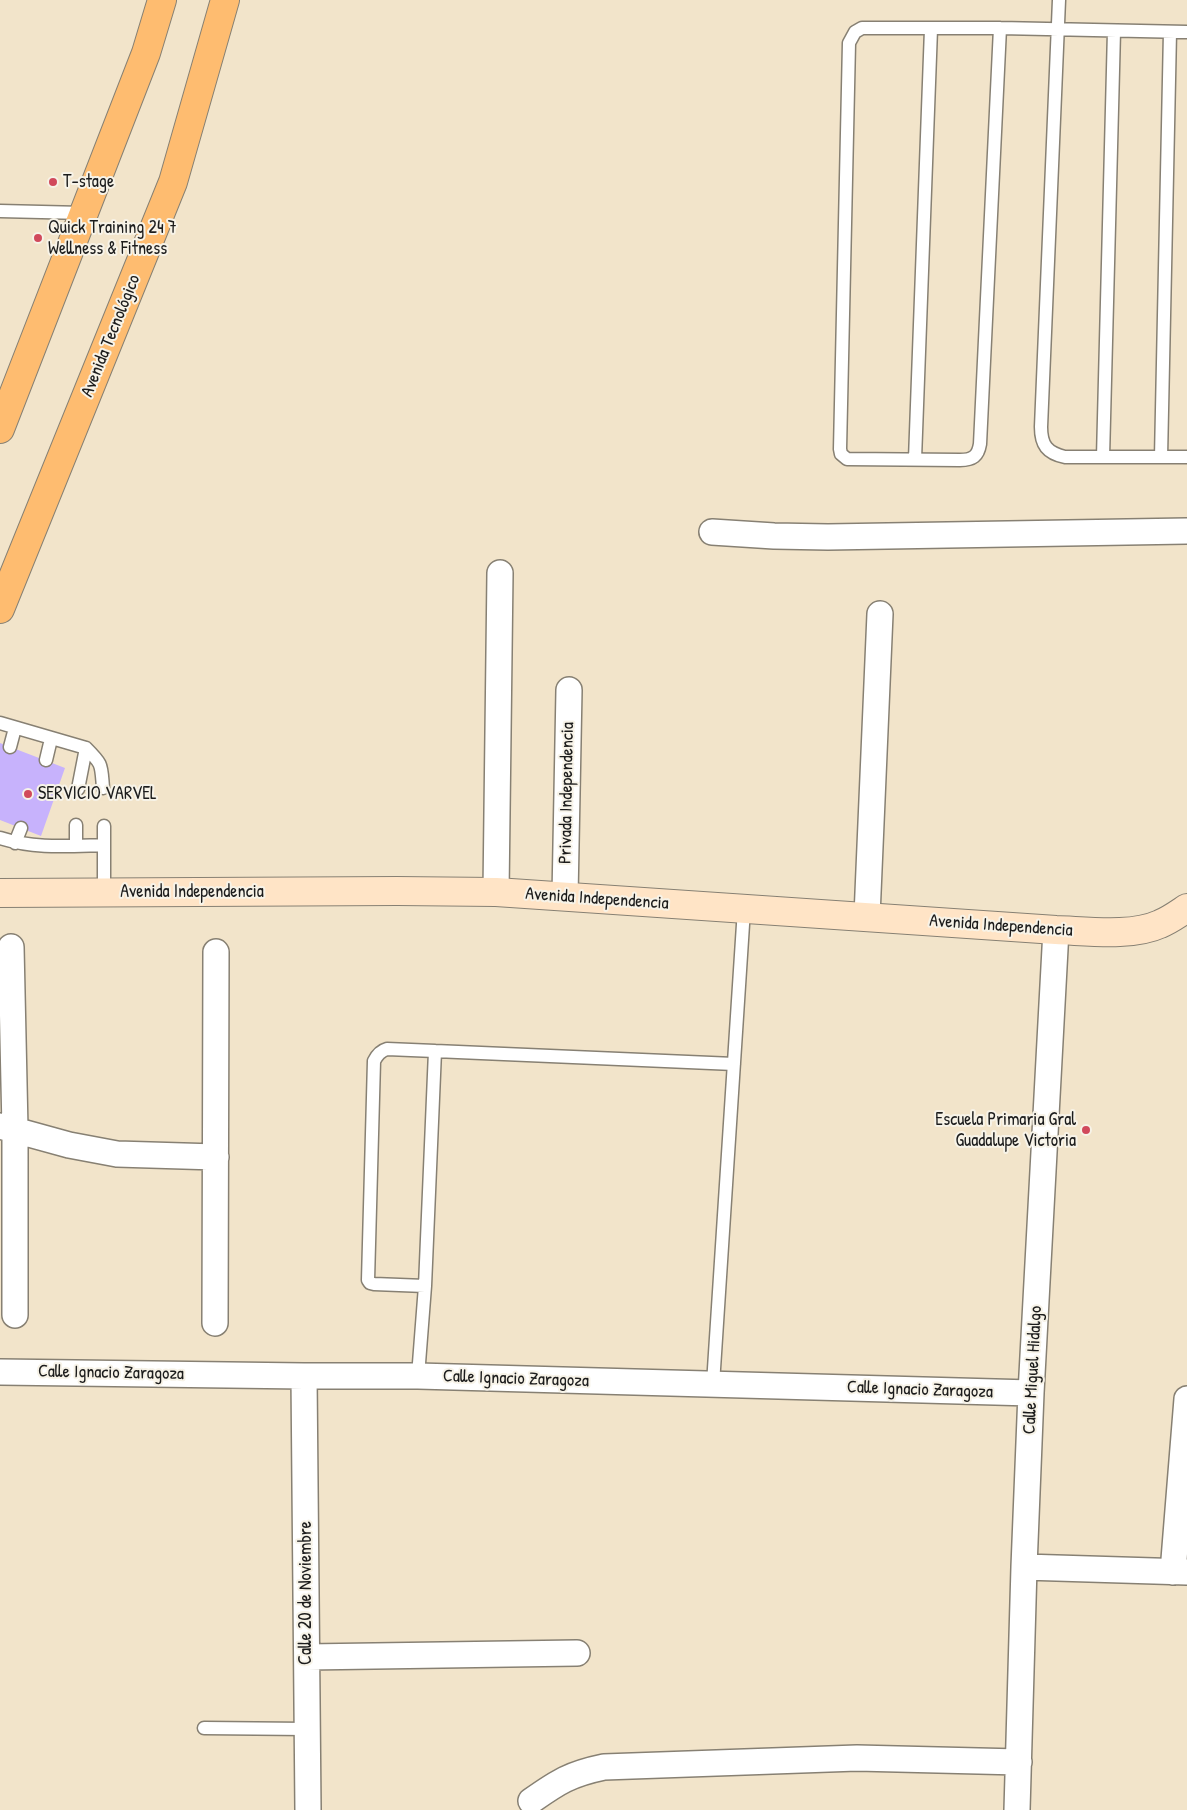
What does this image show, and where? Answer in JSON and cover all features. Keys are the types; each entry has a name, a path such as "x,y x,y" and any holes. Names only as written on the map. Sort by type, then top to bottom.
{"main road":[{"path":"2,422 146,53 162,0"},
{"name":"Avenida Tecnológico","path":"0,610 173,182 225,0"}],"street":[{"path":"712,532 828,537 1187,531"},
{"path":"496,892 500,573"},
{"path":"867,916 880,614"},
{"name":"Privada Independencia","path":"565,896 569,690"},
{"name":"Avenida Independencia","path":"0,893 496,892 1056,930 1121,932 1141,930 1159,925 1184,913"},
{"name":"Calle Miguel Hidalgo","path":"1017,1810 1031,1393 1056,930"},
{"path":"11,947 8,1128 15,1315"},
{"path":"215,1323 216,952"},
{"path":"8,1128 117,1154 216,1157"},
{"name":"Calle Ignacio Zaragoza","path":"0,1372 418,1376 1031,1393"},
{"name":"Calle 20 de Noviembre","path":"304,1376 308,1810"},
{"path":"1024,1567 1180,1572 1187,1399"},
{"path":"307,1657 577,1653"},
{"path":"531,1801 557,1782 572,1775 604,1768 858,1758 1019,1762"}],"lane":[{"path":"1059,0 1041,433 1046,447 1056,455 1065,457 1187,457"},
{"path":"1000,28 980,444 978,452 970,460 847,459 841,454 840,449 849,43 855,32 862,28 1000,28 1187,32"},
{"path":"915,459 931,29"},
{"path":"1103,457 1114,30"},
{"path":"1161,457 1170,32"},
{"path":"0,211 83,213"},
{"path":"0,723 86,748 97,757 101,765 103,788"},
{"path":"10,746 15,728"},
{"path":"46,760 52,739"},
{"path":"78,789 86,748"},
{"path":"76,825 76,846"},
{"path":"104,826 104,893"},
{"path":"15,843 21,828"},
{"path":"0,838 15,843 52,847 104,845"},
{"path":"713,1384 744,910"},
{"path":"425,1286 374,1284 368,1280 374,1061 377,1055 387,1049 734,1064"},
{"path":"418,1376 425,1286 435,1051"},
{"path":"204,1728 307,1729"}],"building":[{"name":"SERVICIO VARVEL","path":"0,743 65,768 41,836 0,820"}],"place":[{"name":"T-stage","path":"53,182"},
{"name":"Quick Training 24 7 Wellness & Fitness","path":"38,238"},
{"name":"SERVICIO VARVEL","path":"28,794"},
{"name":"Escuela Primaria Gral Guadalupe Victoria","path":"1086,1130"}]}
